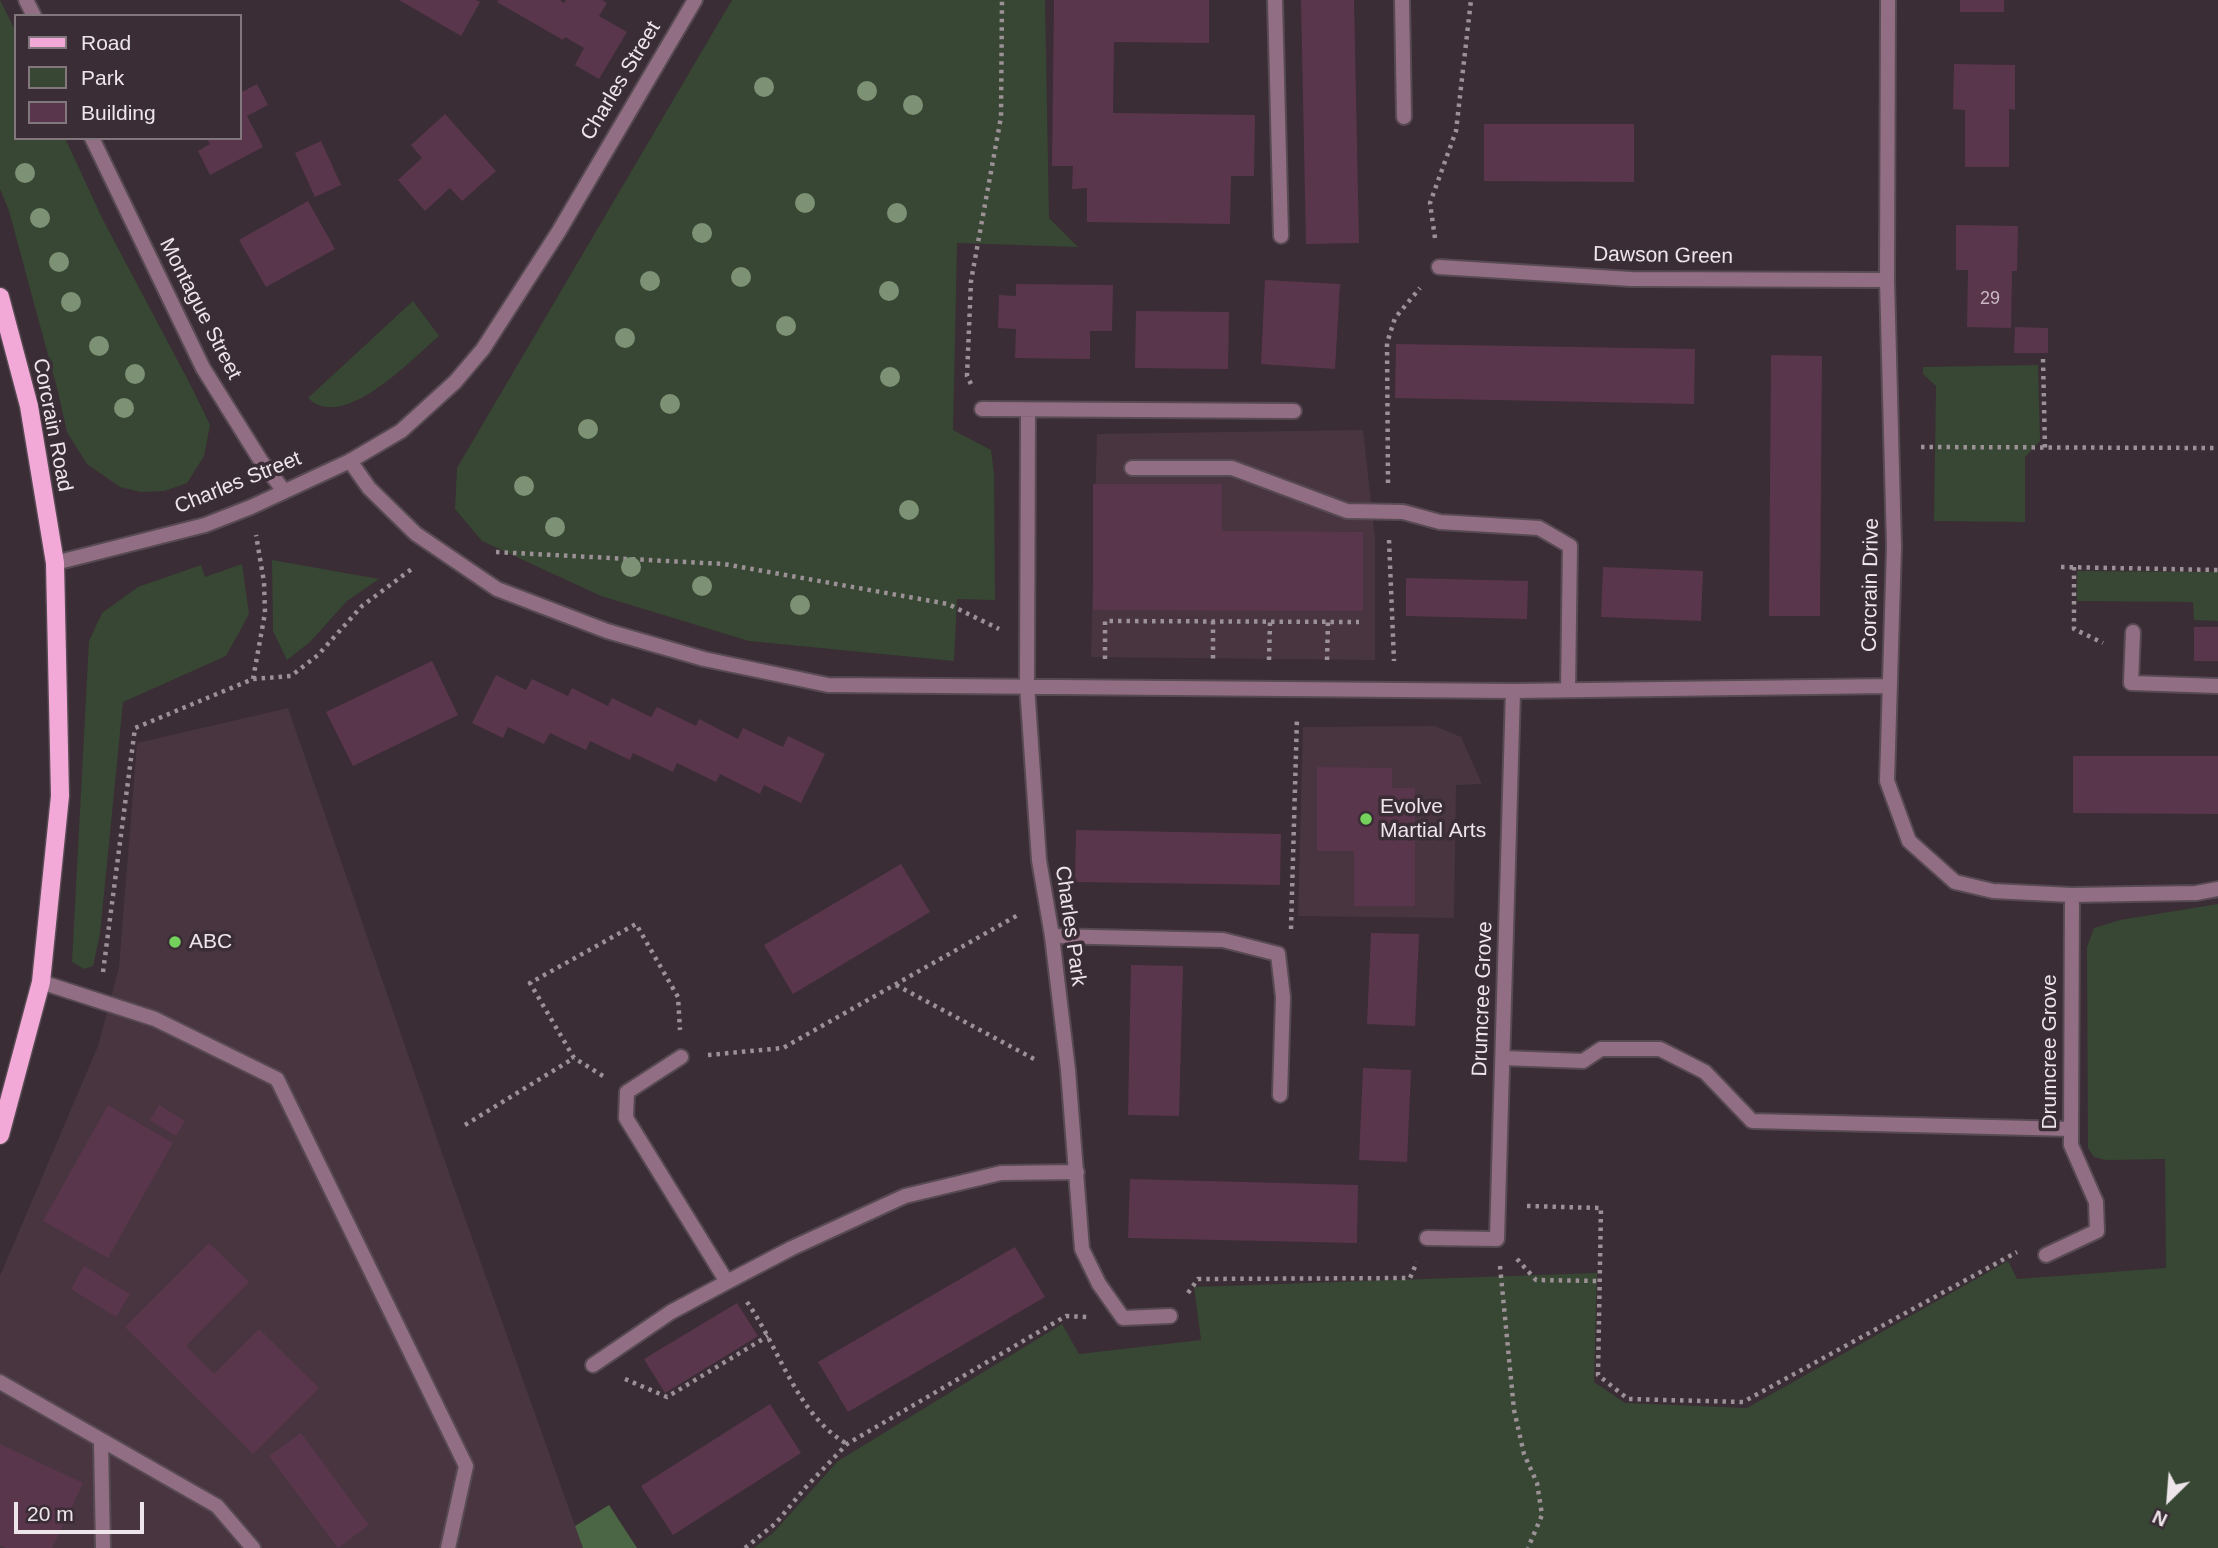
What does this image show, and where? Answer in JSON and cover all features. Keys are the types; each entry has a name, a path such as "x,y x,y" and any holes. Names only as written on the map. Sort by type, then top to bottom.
{"main road":[{"name":"Corcrain Road","path":"0,297 29,406 55,563"},
{"path":"0,1134 41,982 60,796 55,563"}],"street":[{"name":"Charles Street","path":"55,563 205,525 251,507 350,461 401,431 455,382 483,349 559,231 695,0"},
{"path":"1276,0 1281,236"},
{"path":"1402,0 1404,117"},
{"name":"Corcrain Drive","path":"1888,0 1887,280 1894,547 1887,781 1909,841 1955,882 1993,891 2072,895 2218,889"},
{"name":"Montague Street","path":"93,140 202,368 261,461 284,491"},
{"name":"Dawson Green","path":"1439,267 1630,279 1887,280"},
{"path":"982,409 1294,411"},
{"name":"Charles Park","path":"1028,411 1027,686 1039,860 1052,936 1068,1070 1082,1249 1099,1284 1123,1318"},
{"path":"350,461 369,488 416,534 497,589 607,631 704,659 828,685 1513,691 1890,686"},
{"path":"1132,468 1232,468 1347,511 1403,512 1440,522 1539,528 1570,546 1568,691"},
{"path":"2133,632 2132,683 2218,686"},
{"name":"Drumcree Grove","path":"1497,1238 1513,691"},
{"name":"Drumcree Grove","path":"2046,1255 2097,1231 2095,1202 2071,1145 2072,895"},
{"path":"1052,936 1223,940 1278,954 1283,997 1280,1095"},
{"path":"41,982 155,1018 277,1079 466,1466 448,1548"},
{"path":"1503,1058 1583,1061 1601,1049 1660,1049 1705,1072 1752,1121 2071,1129"},
{"path":"681,1057 627,1091 626,1118 726,1282"},
{"path":"593,1365 671,1312 726,1282 905,1196 1001,1173 1077,1172"},
{"path":"1427,1238 1497,1238"},
{"path":"1123,1318 1170,1316"},
{"path":"0,1382 217,1506 253,1548"},
{"path":"101,1441 103,1548"}],"path":[{"path":"982,409 967,376 971,281 1001,117 1002,0"},
{"path":"1395,690 1388,512 1387,343 1395,318 1439,267 1430,203 1456,131 1471,0"},
{"path":"2043,359 2045,447"},
{"path":"1891,447 2218,448"},
{"path":"251,507 264,582 265,612 253,679"},
{"path":"89,997 104,969 135,728 253,679 291,676 318,655 362,607 438,549"},
{"path":"493,552 724,564 948,604 1027,643"},
{"path":"2061,567 2218,570"},
{"path":"2074,567 2074,629 2132,657"},
{"path":"1105,687 1105,621 1359,622"},
{"path":"1213,621 1213,688"},
{"path":"1269,689 1270,622"},
{"path":"1327,689 1328,622"},
{"path":"1278,954 1291,929 1297,689"},
{"path":"627,1091 574,1058 530,983 636,924 678,997 681,1057 783,1048 1046,899"},
{"path":"895,984 1038,1061 1068,1070"},
{"path":"464,1125 574,1058"},
{"path":"1498,1206 1601,1208 1598,1375 1628,1399 1743,1402 2014,1251 2046,1255"},
{"path":"1170,1316 1198,1279 1410,1278 1427,1238"},
{"path":"1497,1238 1536,1280 1600,1281"},
{"path":"1497,1238 1514,1410 1524,1454 1536,1483 1542,1515 1528,1548"},
{"path":"726,1282 748,1304 819,1424 848,1444"},
{"path":"745,1548 776,1524 804,1488 848,1444 1066,1316 1123,1318"},
{"path":"593,1365 667,1397 768,1336"}],"shaded area":[{"path":"1363,430 1375,538 1375,660 1091,657 1097,434"},
{"path":"288,708 456,1193 583,1548 0,1548 0,1276 98,1046 119,967 137,743"},
{"path":"1435,726 1461,737 1482,784 1456,785 1454,918 1298,916 1303,727"}],"green space":[{"path":"0,0 14,28 14,140 66,140 102,218 210,425 204,456 187,483 164,491 141,492 120,487 87,464 67,432 9,211 0,189"},
{"path":"732,0 1045,0 1049,218 1078,247 957,243 953,430 991,450 994,474 995,600 957,599 954,661 749,641 601,596 482,541 455,509 457,468"},
{"path":"413,301 439,336 395,375 358,400 339,406 323,406 308,398"},
{"path":"2038,365 2040,441 2025,457 2025,522 1934,521 1936,386 1923,374 1923,367"},
{"path":"272,560 379,579 347,601 310,642 287,660 273,631"},
{"path":"242,564 249,614 226,656 123,702 100,934 93,966 84,969 72,962 89,641 102,613 138,587 201,565 205,577"},
{"path":"2077,571 2218,572 2218,621 2194,620 2193,602 2077,601"},
{"path":"2218,904 2218,1548 754,1548 773,1533 838,1461 1062,1324 1079,1354 1201,1340 1194,1287 1597,1273 1594,1382 1625,1403 1747,1408 2008,1261 2017,1279 2166,1268 2165,1159 2106,1160 2094,1157 2088,1148 2087,947 2094,928 2120,920"},
{"path":"609,1505 637,1548 583,1548 575,1526"}],"building":[{"path":"399,0 476,0 480,2 461,36"},
{"path":"560,0 564,3 566,0 602,0 607,3 599,16 627,32 599,79 575,65 584,48 565,37 563,40 497,2"},
{"path":"1054,0 1209,0 1209,43 1114,42 1113,113 1255,115 1254,176 1231,176 1230,224 1087,222 1087,188 1072,189 1073,166 1052,166"},
{"path":"1301,0 1354,0 1359,243 1306,244"},
{"path":"1960,0 2004,0 2004,12 1960,12"},
{"path":"1954,64 2015,65 2015,110 2009,109 2009,167 1965,167 1965,110 1953,109"},
{"path":"257,84 268,105 247,116 263,147 210,175 198,151 210,144 207,140 242,140 242,92"},
{"path":"445,114 496,171 462,201 450,188 425,211 398,180 422,158 411,145"},
{"path":"1484,124 1634,124 1634,182 1484,181"},
{"path":"321,141 341,185 315,197 295,153"},
{"path":"308,201 335,249 266,287 239,240"},
{"path":"1956,225 2018,226 2017,271 2012,271 2011,328 1967,327 1968,270 1956,270"},
{"path":"1265,280 1340,284 1335,369 1261,364"},
{"path":"1016,284 1113,285 1112,331 1090,331 1090,359 1015,358 1016,329 998,328 999,295 1016,296"},
{"path":"1136,311 1229,312 1228,369 1135,368"},
{"path":"2015,327 2048,328 2048,353 2014,353"},
{"path":"1396,344 1695,349 1694,404 1395,398"},
{"path":"1771,355 1822,356 1820,616 1769,616"},
{"path":"1093,484 1222,484 1222,531 1363,532 1363,611 1093,610"},
{"path":"1603,567 1703,571 1701,621 1601,617"},
{"path":"1406,578 1528,581 1527,619 1406,616"},
{"path":"2194,627 2218,627 2218,661 2194,661"},
{"path":"432,661 458,715 353,766 326,712"},
{"path":"496,675 526,690 532,679 568,696 572,688 608,706 612,698 651,717 657,707 696,726 699,719 738,739 743,728 783,747 788,736 825,754 801,803 764,785 760,794 720,774 716,782 677,763 673,772 633,753 630,760 590,741 586,750 550,733 544,744 508,727 503,738 472,723"},
{"path":"2073,756 2218,756 2218,814 2073,813"},
{"name":"Evolve Martial Arts","path":"1317,767 1392,768 1392,788 1415,788 1415,906 1354,906 1354,851 1317,851"},
{"path":"1076,830 1281,834 1280,885 1075,882"},
{"path":"901,864 930,912 793,994 764,945"},
{"path":"1371,933 1419,934 1415,1026 1367,1024"},
{"path":"1131,965 1183,966 1179,1116 1128,1115"},
{"path":"1363,1068 1411,1070 1407,1162 1359,1160"},
{"path":"108,1105 173,1143 108,1258 43,1221"},
{"path":"159,1105 185,1121 176,1136 150,1120"},
{"path":"1130,1179 1358,1185 1357,1243 1128,1238"},
{"path":"209,1243 249,1282 186,1346 214,1374 259,1329 319,1388 253,1454 125,1327"},
{"path":"1015,1247 1045,1297 848,1412 818,1362"},
{"path":"84,1266 130,1294 116,1317 71,1289"},
{"path":"737,1303 758,1336 665,1393 644,1359"},
{"path":"770,1404 801,1453 673,1535 641,1486"},
{"path":"301,1433 369,1525 338,1548 269,1456"},
{"path":"0,1444 83,1483 52,1548 7,1548 0,1545"}],"place":[{"name":"Evolve Martial Arts","path":"1366,819"},
{"name":"ABC","path":"175,942"}]}
